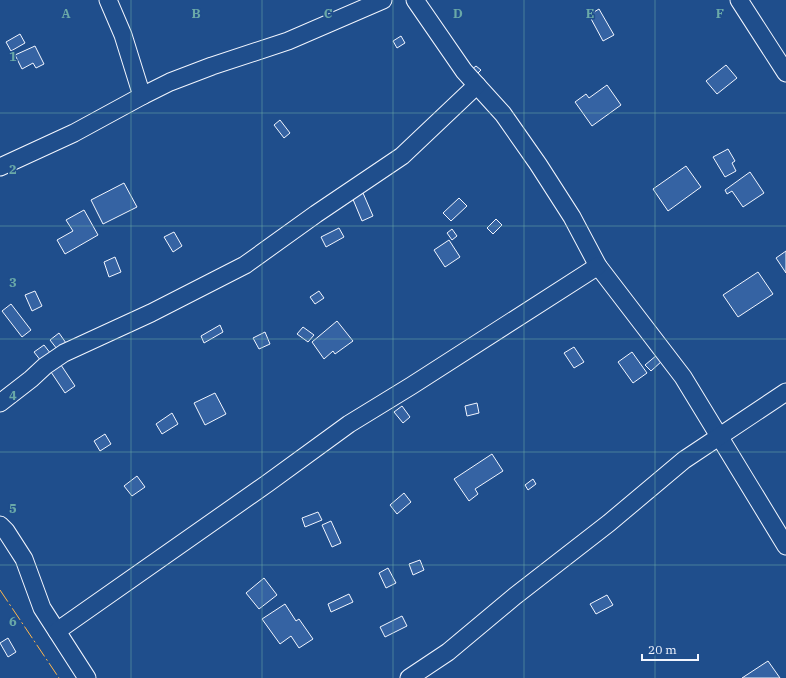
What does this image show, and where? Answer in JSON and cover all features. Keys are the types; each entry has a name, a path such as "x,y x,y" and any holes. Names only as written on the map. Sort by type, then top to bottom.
{"street":[{"path":"108,0 123,35 142,96"},
{"path":"0,167 74,133 170,82 212,66 288,41 383,0"},
{"path":"415,0 464,71 503,114 538,164 572,217 598,266 683,377 786,546"},
{"path":"739,0 786,73"},
{"path":"0,403 45,366 64,353 152,313 245,265 316,214 402,156 477,85"},
{"path":"57,631 349,424 598,266"},
{"path":"409,678 448,652 515,596 609,523 684,460 719,435 786,392"},
{"path":"0,525 6,531 24,559 42,608 87,678"}],"building":[{"path":"599,9 614,35 603,41 589,15"},
{"path":"20,34 25,43 11,51 6,42"},
{"path":"401,36 405,43 397,48 393,41"},
{"path":"35,46 44,64 36,68 33,63 22,69 15,55"},
{"path":"726,65 737,78 717,94 706,81"},
{"path":"476,66 481,70 476,75 471,70"},
{"path":"607,85 621,105 592,126 575,102 586,94 589,98"},
{"path":"280,120 290,133 284,138 274,125"},
{"path":"728,149 735,161 732,163 736,171 725,177 713,157"},
{"path":"686,166 701,187 668,211 653,189"},
{"path":"750,172 764,193 743,207 732,191 727,194 725,190"},
{"path":"124,183 137,207 103,224 91,200"},
{"path":"363,193 373,216 362,221 352,197"},
{"path":"459,198 467,206 451,221 443,213"},
{"path":"84,210 98,235 65,254 57,240 73,231 66,220"},
{"path":"496,219 502,225 493,234 487,228"},
{"path":"339,228 344,237 326,247 321,237"},
{"path":"452,229 457,236 452,240 447,233"},
{"path":"174,232 182,246 173,252 164,237"},
{"path":"449,240 460,257 445,267 434,250"},
{"path":"786,251 786,273 776,258"},
{"path":"115,257 121,272 109,277 104,262"},
{"path":"758,272 773,294 738,317 723,295"},
{"path":"35,291 42,306 32,311 25,295"},
{"path":"319,291 324,298 315,304 310,297"},
{"path":"11,304 31,330 22,337 2,311"},
{"path":"337,321 353,341 335,354 333,351 324,359 312,342"},
{"path":"220,325 223,332 204,343 201,336"},
{"path":"303,327 314,335 308,342 297,334"},
{"path":"265,332 270,344 259,349 253,338"},
{"path":"59,333 66,343 57,349 50,340"},
{"path":"44,345 51,354 41,361 34,352"},
{"path":"574,347 584,362 574,368 564,353"},
{"path":"632,352 647,373 633,383 618,362"},
{"path":"657,355 662,361 651,371 645,365"},
{"path":"59,362 75,386 65,393 49,369"},
{"path":"215,393 226,414 205,425 194,403"},
{"path":"477,403 479,413 467,416 465,406"},
{"path":"402,406 410,417 403,423 394,412"},
{"path":"172,413 178,424 162,434 156,424"},
{"path":"105,434 111,444 100,451 94,441"},
{"path":"492,454 503,471 475,489 478,494 469,501 454,479"},
{"path":"137,476 145,487 132,496 124,486"},
{"path":"533,479 536,484 528,490 525,485"},
{"path":"404,493 411,502 397,514 390,505"},
{"path":"318,512 322,520 305,527 302,518"},
{"path":"331,521 341,543 332,547 322,525"},
{"path":"420,560 424,570 413,575 409,564"},
{"path":"388,568 396,583 386,588 379,573"},
{"path":"264,578 277,595 259,609 246,593"},
{"path":"349,594 353,602 331,612 328,604"},
{"path":"607,595 613,605 596,614 590,604"},
{"path":"285,604 296,621 299,619 313,639 299,648 291,636 280,644 262,619"},
{"path":"402,616 407,626 385,637 380,627"},
{"path":"8,638 16,652 8,657 0,643"},
{"path":"768,661 780,678 742,678"}],"power":[{"path":"0,590 59,678"}]}
